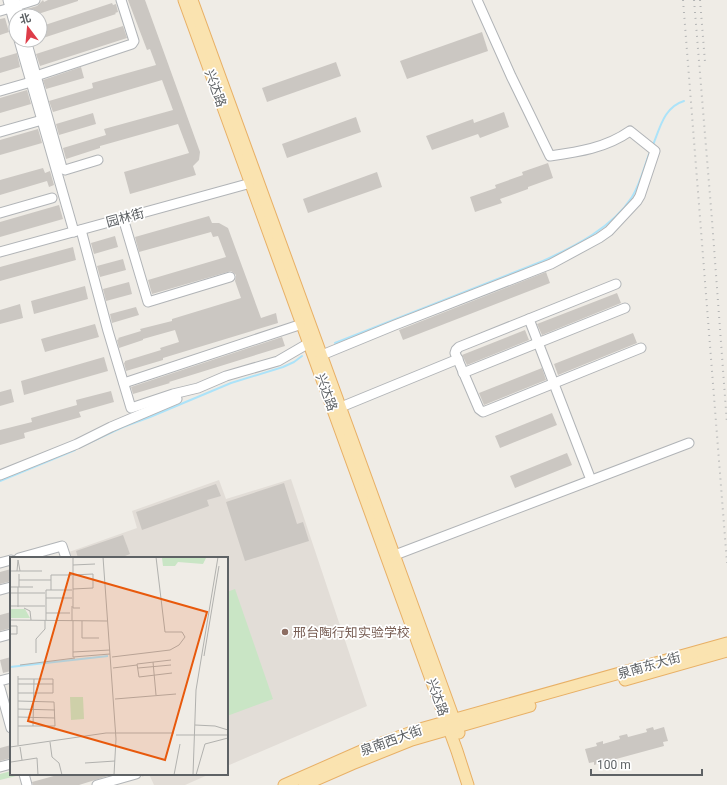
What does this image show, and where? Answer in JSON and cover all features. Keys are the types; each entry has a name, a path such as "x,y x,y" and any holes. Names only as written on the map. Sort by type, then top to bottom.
{"main road":[{"name":"兴达路","path":"184,0 309,343 475,785"},
{"name":"兴达路","path":"192,0 395,556 452,724 468,785"},
{"name":"泉南东大街","path":"572,691 727,643"},
{"name":"泉南东大街","path":"572,691 727,652"},
{"name":"泉南西大街","path":"284,785 414,730 452,724 572,691"},
{"name":"泉南西大街","path":"304,785 386,749 452,724"}],"street":[{"path":"0,11 12,4 35,0"},
{"path":"0,91 132,44 134,41 121,0"},
{"path":"322,355 551,264 609,231 640,196 655,151 630,131 612,142 594,148 550,156 511,76 477,0"},
{"path":"22,48 34,79 62,168 65,170 98,160"},
{"path":"28,48 42,120 131,408 172,394 202,387"},
{"path":"0,132 42,120"},
{"name":"园林街","path":"0,252 250,182"},
{"path":"0,213 52,198"},
{"path":"123,218 148,302 230,276"},
{"path":"616,284 459,347 455,353 479,409 483,412 641,348"},
{"path":"463,372 625,308"},
{"path":"529,319 591,480"},
{"path":"124,383 302,324"},
{"path":"0,476 77,444 111,427 184,396 226,376 278,361 309,343"},
{"path":"341,407 458,359"},
{"path":"395,556 688,443"},
{"path":"23,557 62,546 66,557"},
{"path":"0,563 10,560"},
{"path":"0,590 10,587"},
{"path":"0,637 10,634"},
{"path":"0,681 10,678"},
{"path":"0,688 10,724 0,725"},
{"path":"0,767 10,764"},
{"path":"24,775 26,785"},
{"path":"97,785 132,775"}],"shaded area":[{"name":"邢台陶行知实验学校","path":"291,479 367,706 228,766 228,557 72,557 69,552 137,528 132,511 219,480 226,499"},
{"path":"149,775 208,775 185,785 154,785"}],"green space":[{"path":"235,589 273,699 228,716 228,592"},
{"path":"10,771 10,775 20,775 0,780 0,774"}],"building":[{"path":"43,0 44,2 48,0 78,0 48,11 48,8 30,8 37,6"},
{"path":"128,0 145,0 200,152 199,160 193,166 196,175 130,194 124,172 189,153 178,124 100,146 100,148 66,159 63,148 106,135 104,129 173,110 162,80 53,112 49,101 93,88 92,83 156,65 150,49 147,50"},
{"path":"112,3 113,5 116,4 118,12 115,13 116,14 48,36 48,24"},
{"path":"5,18 8,32 0,35 0,19"},
{"path":"123,26 127,38 40,66 36,54"},
{"path":"482,32 488,51 407,79 400,61"},
{"path":"17,53 20,67 0,73 0,58"},
{"path":"336,62 341,76 267,102 262,88"},
{"path":"81,67 84,78 46,89 43,80"},
{"path":"27,90 31,104 0,113 0,98"},
{"path":"504,112 509,127 480,138 478,134 432,150 426,136 473,119 474,123"},
{"path":"93,113 96,124 59,135 56,124"},
{"path":"356,117 361,132 287,158 282,144"},
{"path":"38,129 42,143 0,155 0,140"},
{"path":"548,163 553,178 500,199 502,203 475,212 470,197 496,188 495,185 523,175 522,172"},
{"path":"43,168 45,173 50,171 54,185 49,187 47,181 0,195 0,180"},
{"path":"377,172 382,187 308,213 303,199"},
{"path":"59,205 63,219 0,237 0,222"},
{"path":"209,216 212,223 219,223 228,228 261,318 276,313 278,323 163,358 163,360 126,371 125,361 161,350 160,348 179,342 175,330 143,339 119,348 118,338 141,331 140,329 172,321 172,319 241,298 235,281 236,275 231,271 152,294 148,280 226,257 218,236 213,237 211,232 139,252 135,237"},
{"path":"115,236 118,247 94,254 91,243"},
{"path":"73,247 76,260 0,281 0,267"},
{"path":"123,259 126,270 100,277 97,266"},
{"path":"546,272 550,283 403,340 399,330"},
{"path":"129,282 132,294 106,301 103,289"},
{"path":"85,286 88,299 34,314 31,301"},
{"path":"617,293 621,303 542,335 537,324"},
{"path":"20,304 23,318 0,324 0,310"},
{"path":"136,307 139,315 112,323 110,314"},
{"path":"95,324 99,337 45,352 41,339"},
{"path":"525,330 529,340 467,365 462,355"},
{"path":"633,333 637,343 558,375 554,364"},
{"path":"282,337 285,346 133,394 131,387"},
{"path":"104,357 108,371 24,395 21,381"},
{"path":"542,368 546,380 484,405 479,393"},
{"path":"11,389 14,402 0,406 0,392"},
{"path":"111,391 114,402 79,412 81,417 24,433 25,438 0,445 0,430 32,422 31,418 77,405 76,400"},
{"path":"552,413 557,425 500,448 495,436"},
{"path":"567,453 572,465 515,488 510,476"},
{"path":"284,483 297,524 303,522 309,541 245,561 226,502"},
{"path":"216,484 221,496 207,500 209,506 142,530 136,512"},
{"path":"123,535 130,554 122,557 78,557 76,551"},
{"path":"10,569 10,581 0,584 0,572"},
{"path":"10,612 10,628 0,631 0,615"},
{"path":"10,657 10,671 3,673 0,660"},
{"path":"653,727 654,730 664,727 668,741 663,742 664,746 594,765 594,762 589,763 585,749 597,746 596,743 603,741 603,744 620,739 619,736 627,734 628,737 647,732 646,729"},
{"path":"10,745 10,758 0,761 0,748"},
{"path":"57,775 111,775 79,785 33,785 32,782"}],"waterway":[{"path":"653,145 667,113 677,104 684,101"},
{"path":"335,343 543,261 592,235 614,218 632,197 642,176 649,154"},
{"path":"80,447 123,427 231,383 283,367 302,356"},
{"path":"0,481 75,450"}],"railway":[{"path":"683,0 727,563"},
{"path":"694,0 727,424"},
{"path":"700,0 705,62"}],"place":[{"name":"邢台陶行知实验学校","path":"285,632"}]}
